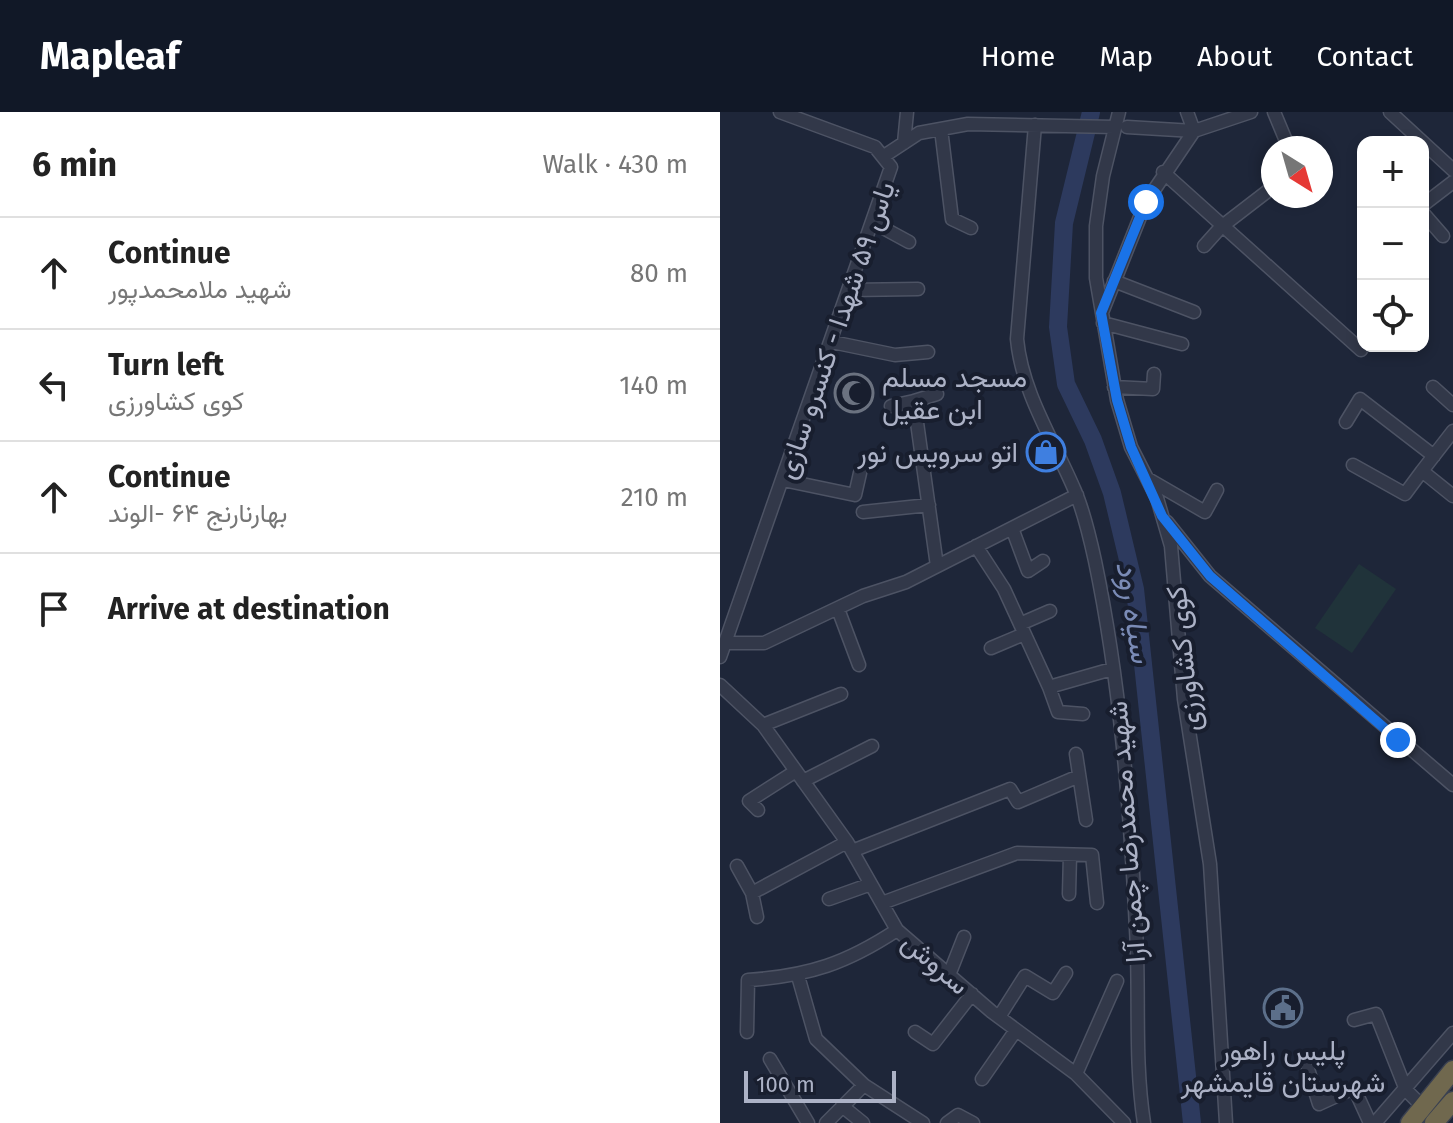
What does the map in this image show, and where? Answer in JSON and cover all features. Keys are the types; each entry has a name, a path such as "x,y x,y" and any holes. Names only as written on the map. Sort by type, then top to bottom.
{"highway":[{"path":"1429,1115 1453,1070"},
{"path":"1410,1123 1453,1101"}],"street":[{"name":"یاس ۵۹ شهدا - کنسرو سازی","path":"720,657 874,223 891,167 875,147 780,112"},
{"path":"904,143 907,112"},
{"name":"کوی کشاورزی","path":"1119,112 1103,176 1096,226 1096,263 1114,387 1131,447 1148,479 1171,546 1184,699 1210,864 1226,1123"},
{"path":"1187,112 1194,131"},
{"path":"884,156 919,133 941,129 969,118 1041,125 1194,131 1251,112"},
{"path":"1274,112 1284,136"},
{"path":"1390,112 1452,166"},
{"name":"شهید محمدرضا چمن آرا","path":"1041,125 1017,339 1019,359 1024,380 1077,495 1095,560 1123,751 1136,916 1138,1085 1144,1123"},
{"path":"941,129 952,219 971,228"},
{"path":"1182,344 1102,318 1146,202 1163,172 1194,131"},
{"path":"1163,172 1357,346"},
{"path":"1429,200 1453,182"},
{"path":"1204,246 1221,227 1261,196"},
{"path":"1429,220 1443,236"},
{"path":"874,223 909,242"},
{"path":"1096,263 1121,263"},
{"path":"1114,281 1194,312"},
{"path":"850,290 918,289"},
{"path":"832,342 895,355 928,352"},
{"path":"1114,387 1153,395 1154,374"},
{"path":"1433,387 1453,405"},
{"path":"891,406 937,394"},
{"path":"1346,422 1360,399 1434,456"},
{"path":"914,401 937,566"},
{"path":"1353,465 1405,494 1453,431"},
{"path":"1422,471 1453,496"},
{"path":"783,480 855,495 860,473"},
{"path":"1148,479 1205,512 1217,490"},
{"path":"725,643 764,643 937,566 1077,495"},
{"path":"863,512 929,505"},
{"path":"1162,516 1210,576 1453,785"},
{"path":"1012,528 1028,571 1043,561"},
{"path":"976,546 1004,589 1058,712 1083,714"},
{"path":"838,609 859,665"},
{"path":"991,648 1050,611"},
{"path":"1049,687 1112,669"},
{"name":"سروش","path":"720,685 763,725 849,846 897,930 999,1017 1076,1074 1124,1123"},
{"path":"763,725 841,694"},
{"path":"758,810 749,801 799,776 872,746"},
{"path":"1076,754 1086,820"},
{"path":"752,893 849,846 1010,789 1018,802 1079,776"},
{"path":"882,903 1017,853 1092,855 1097,903"},
{"path":"1069,894 1070,855"},
{"path":"737,866 752,893 757,917"},
{"path":"829,899 871,884"},
{"path":"747,1032 748,980 798,976 857,956 897,930"},
{"path":"949,975 964,937"},
{"path":"999,1017 1025,976 1053,993 1066,973"},
{"path":"798,976 816,1039 864,1085 923,1123"},
{"path":"1076,1074 1117,981"},
{"path":"915,1032 933,1044 972,994"},
{"path":"1354,1020 1376,1014 1406,1090 1429,1115"},
{"path":"982,1079 1016,1030"},
{"path":"1308,1069 1319,1104 1354,1088 1373,1123 1406,1090 1453,1033"},
{"path":"770,1059 808,1123"},
{"path":"826,1123 864,1085"},
{"path":"842,1106 863,1123"},
{"path":"947,1123 958,1115 973,1123"}],"shaded area":[{"path":"1359,564 1396,589 1352,653 1315,628"}],"waterway":[{"name":"سیاه رود","path":"1091,112 1064,223 1058,327 1066,384 1093,440 1112,493 1135,589 1192,1123"}],"place":[{"name":"مسجد مسلم ابن عقیل","path":"854,393"},
{"name":"اتو سرویس نور","path":"1046,452"},
{"name":"پلیس راهور شهرستان قایمشهر","path":"1283,1008"}],"route":[{"path":"1146,202 1101,313 1117,400 1131,447 1157,498 1162,516 1210,576 1398,740"}]}
